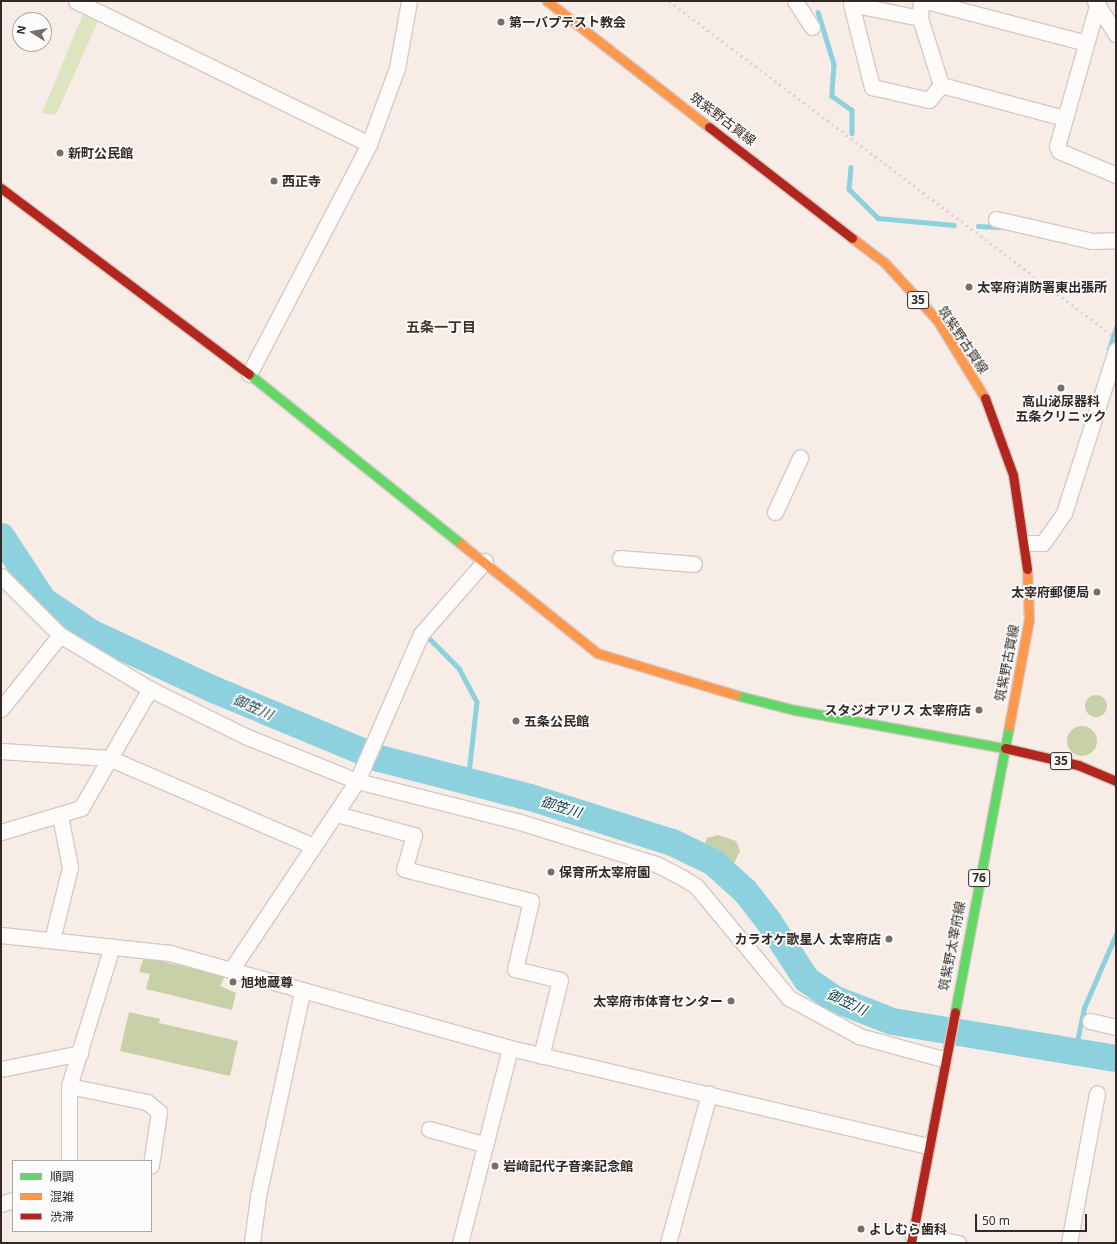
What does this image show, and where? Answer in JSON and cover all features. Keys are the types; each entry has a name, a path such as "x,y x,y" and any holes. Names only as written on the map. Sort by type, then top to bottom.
{"main road":[{"name":"筑紫野古賀線","path":"547,1 855,237 885,263 937,320 986,398 1014,475 1026,543 1029,619 1005,748"},
{"path":"1,188 249,374 388,488 485,561 585,644 611,659 795,710 1005,748"},
{"name":"35","path":"1005,748 1078,765 1116,781"},
{"name":"筑紫野太宰府線","path":"944,1058 1005,748"},
{"name":"76","path":"912,1238 927,1146 944,1058"}],"street":[{"path":"76,1 368,144"},
{"path":"249,374 368,144 397,68 409,1"},
{"path":"795,1 812,27"},
{"path":"920,1 920,18 941,85"},
{"path":"926,1 1086,43"},
{"path":"1096,3 1064,118 1059,151 1116,175"},
{"path":"1096,3 1116,34"},
{"path":"920,18 851,4 872,87 929,100 941,85"},
{"path":"941,85 1064,118"},
{"path":"996,219 1092,241 1116,240"},
{"path":"1026,543 1043,543 1064,513 1116,350"},
{"path":"775,512 800,458"},
{"path":"620,558 694,564"},
{"path":"231,970 313,846 337,814 358,778 421,634 485,561"},
{"path":"2,581 60,635 150,689 245,736 358,778 520,822 656,864 696,886 789,998 859,1036 944,1058"},
{"path":"1,709 60,635"},
{"path":"1,832 60,816 82,808 109,758 150,689"},
{"path":"1,751 109,758 313,846"},
{"path":"337,814 414,836 404,869 531,901 515,969 560,980 541,1056"},
{"path":"52,940 70,867 60,816"},
{"path":"1,935 170,953 231,970 302,993 541,1056 927,1146"},
{"path":"69,1160 69,1086 112,946"},
{"path":"252,1243 258,1196 302,993"},
{"path":"1090,1021 1116,1027"},
{"path":"460,1243 483,1144 510,1048"},
{"path":"1,1069 80,1053"},
{"path":"69,1086 148,1102 159,1112 152,1160"},
{"path":"668,1243 709,1094"},
{"path":"1069,1243 1097,1094"},
{"path":"429,1129 483,1144"},
{"path":"1,1204 12,1200"},
{"path":"912,1238 958,1243"}],"green space":[{"path":"83,14 98,21 56,115 42,113"},
{"path":"1096,695 1104,698 1107,706 1104,714 1096,717 1088,714 1085,706 1088,698"},
{"path":"1082,726 1088,727 1096,735 1096,747 1088,755 1082,756 1076,755 1068,747 1067,741 1068,735 1076,727"},
{"path":"718,835 736,841 740,851 732,867 720,872 712,869 710,857 696,849 699,845 704,846 707,838"},
{"path":"144,957 225,976 220,986 236,993 232,1010 146,989 150,974 139,972"},
{"path":"129,1012 160,1019 159,1023 238,1041 230,1076 120,1051"}],"waterway":[{"path":"818,12 834,64 832,96 852,110 852,133"},
{"path":"851,167 849,189 878,218 954,225"},
{"path":"978,226 999,227"},
{"path":"1109,349 1116,328"},
{"name":"御笠川","path":"1,536 43,600 90,632 213,689 379,758 530,797 672,842 713,862 745,891 769,922 806,979 833,998 892,1021 1116,1058"},
{"path":"428,637 459,668 477,702 468,782"},
{"path":"1075,1051 1084,1008 1116,934"}],"railway":[{"path":"669,1 1116,338"}],"traffic: fast":[{"path":"249,374 461,544"},
{"path":"736,695 795,710 1005,748"},
{"path":"955,1012 1009,726"}],"traffic: slow":[{"path":"547,1 709,127"},
{"path":"852,238 885,263 937,320 985,398"},
{"path":"461,544 597,653 736,695"},
{"path":"1009,726 1029,619 1027,569"}],"traffic: jam":[{"path":"709,127 852,238"},
{"path":"1,188 249,374"},
{"path":"985,398 1013,475 1027,569"},
{"path":"1005,748 1078,765 1116,781"},
{"path":"911,1243 955,1012"}],"place":[{"name":"第一バプテスト教会","path":"501,22"},
{"name":"新町公民館","path":"60,153"},
{"name":"西正寺","path":"274,181"},
{"name":"太宰府消防署東出張所","path":"969,287"},
{"name":"高山泌尿器科 五条クリニック","path":"1061,388"},
{"name":"太宰府郵便局","path":"1097,592"},
{"name":"スタジオアリス 太宰府店","path":"979,710"},
{"name":"五条公民館","path":"516,721"},
{"name":"保育所太宰府園","path":"551,872"},
{"name":"カラオケ歌星人 太宰府店","path":"889,939"},
{"name":"旭地蔵尊","path":"233,982"},
{"name":"太宰府市体育センター","path":"731,1001"},
{"name":"岩﨑記代子音楽記念館","path":"495,1166"},
{"name":"よしむら歯科","path":"861,1229"}],"district":[{"name":"五条一丁目","path":"441,327"}]}
